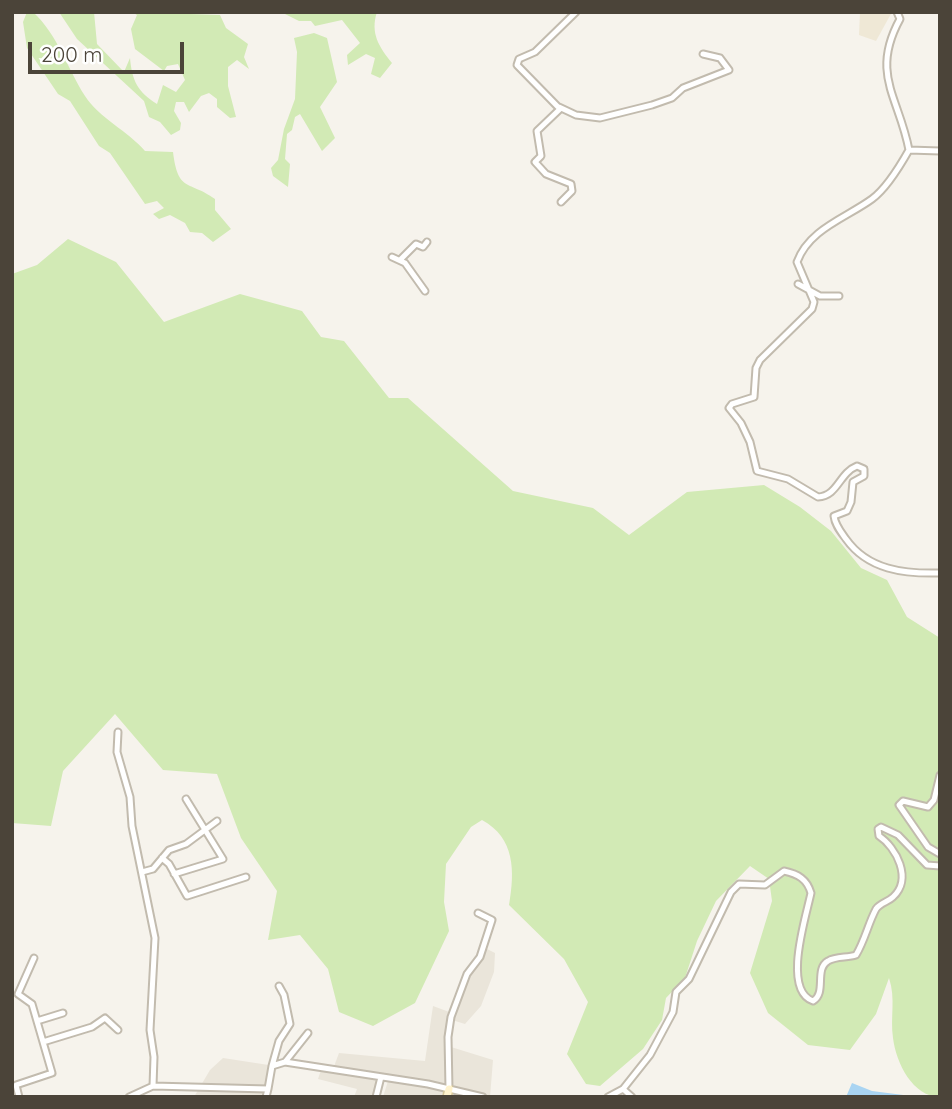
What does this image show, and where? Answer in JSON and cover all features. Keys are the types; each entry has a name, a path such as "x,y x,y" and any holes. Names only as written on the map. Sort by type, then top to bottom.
{"street":[{"path":"576,12 535,52 519,59 517,65 559,107 576,115 600,118 652,105 672,97 683,88 729,71 720,58 703,54"},
{"path":"897,12 900,19 884,62 892,89 893,104 901,116 909,150"},
{"path":"559,107 559,111 537,131 541,156 535,162 546,174 571,184 572,191 561,202"},
{"path":"909,150 940,151"},
{"path":"909,150 873,198 821,231 801,251 797,262 814,302 812,309 769,350 756,368 754,397 732,404 729,408 741,423 750,442 754,468 764,474 788,479 818,497 834,491 847,470 857,466 864,469 864,476 853,482 847,511 834,516 836,525 853,548 879,567 940,573"},
{"path":"400,260 416,244 423,247 426,242"},
{"path":"392,257 400,260 425,291"},
{"path":"797,284 820,296 839,296"},
{"path":"118,732 117,752 130,797 132,826 156,948 152,969 150,1030 154,1057 153,1086"},
{"path":"940,775 934,800 928,807 903,801 899,805 928,847 940,854"},
{"path":"174,874 223,859 186,799"},
{"path":"142,872 153,869 175,846 186,844 217,821"},
{"path":"611,1097 623,1089 662,1034 673,1013 677,992 689,979 731,892 739,884 765,885 784,871 795,873 809,885 811,894 796,968 802,993 813,1001 819,995 824,965 828,961 856,955 876,908 895,896 900,887 898,855 891,844 879,836 878,829 881,827 898,835 927,865 940,866"},
{"path":"162,858 187,896 246,877"},
{"path":"448,1093 448,1037 451,1017 467,974 480,957 492,920 478,913"},
{"path":"19,1097 16,1086 52,1073 32,1004 18,994 34,958"},
{"path":"130,1097 153,1086 268,1094 279,1041 290,1024 285,995 279,986"},
{"path":"37,1021 63,1013"},
{"path":"43,1042 92,1027 105,1017 118,1030"},
{"path":"285,1062 309,1033"},
{"path":"272,1066 285,1062 482,1097"},
{"path":"376,1097 381,1077"},
{"path":"202,1096 206,1088"},
{"path":"623,1089 632,1097"}],"shaded area":[{"path":"860,12 892,12 876,41 859,35"},
{"path":"487,949 495,953 494,972 481,1006 465,1024 452,1020 467,974"},
{"path":"433,1006 452,1013 448,1037 451,1064 451,1047 493,1060 490,1097 451,1088 447,1097 383,1097 388,1081 381,1080 376,1097 354,1097 357,1089 318,1079 322,1067 333,1069 339,1053 425,1061"},
{"path":"223,1058 275,1066 266,1097 194,1097 210,1070"}],"green space":[{"path":"27,12 33,12 49,31 91,104 145,151 173,152 182,180 215,199 215,210 231,229 213,242 202,233 190,232 185,223 170,215 159,219 153,214 164,208 157,201 145,204 110,153 99,146 70,101 58,94 27,48 23,22"},
{"path":"59,12 94,12 97,44 124,72 130,58 137,85 157,104 163,85 176,92 185,80 178,64 167,66 164,71 135,49 131,29 137,15 132,12 220,15 226,28 248,44 244,57 249,69 237,60 228,67 228,86 236,117 230,118 217,107 217,99 209,93 201,96 189,112 184,102 176,102 174,111 181,123 180,130 171,135 160,122 149,117 144,101 77,39"},
{"path":"281,12 377,12 375,33 392,63 380,78 371,74 375,58 366,54 348,65 347,55 360,43 342,20 315,26 311,21 299,21"},
{"path":"314,33 327,38 337,82 320,107 335,138 322,151 300,114 295,117 292,130 287,134 285,159 290,164 288,187 273,176 271,168 278,160 284,129 295,99 297,52 294,38"},
{"path":"68,239 116,262 164,322 240,294 302,311 321,337 344,341 389,398 408,398 513,491 593,508 629,535 687,492 764,485 800,507 831,531 861,568 887,580 907,617 940,638 940,1097 930,1095 914,1085 902,1068 893,1038 889,978 876,1014 850,1050 808,1045 768,1013 750,973 772,901 769,879 750,866 716,901 697,941 685,978 666,998 662,1020 643,1049 600,1086 586,1084 567,1054 588,1002 564,959 509,905 512,868 507,846 493,827 482,820 471,827 446,864 444,902 449,931 415,1003 373,1026 339,1012 328,969 300,935 268,940 277,891 241,838 217,774 163,770 115,714 63,771 51,826 12,823 12,274 37,265"}],"water":[{"path":"852,1083 872,1091 919,1097 846,1097"}]}
